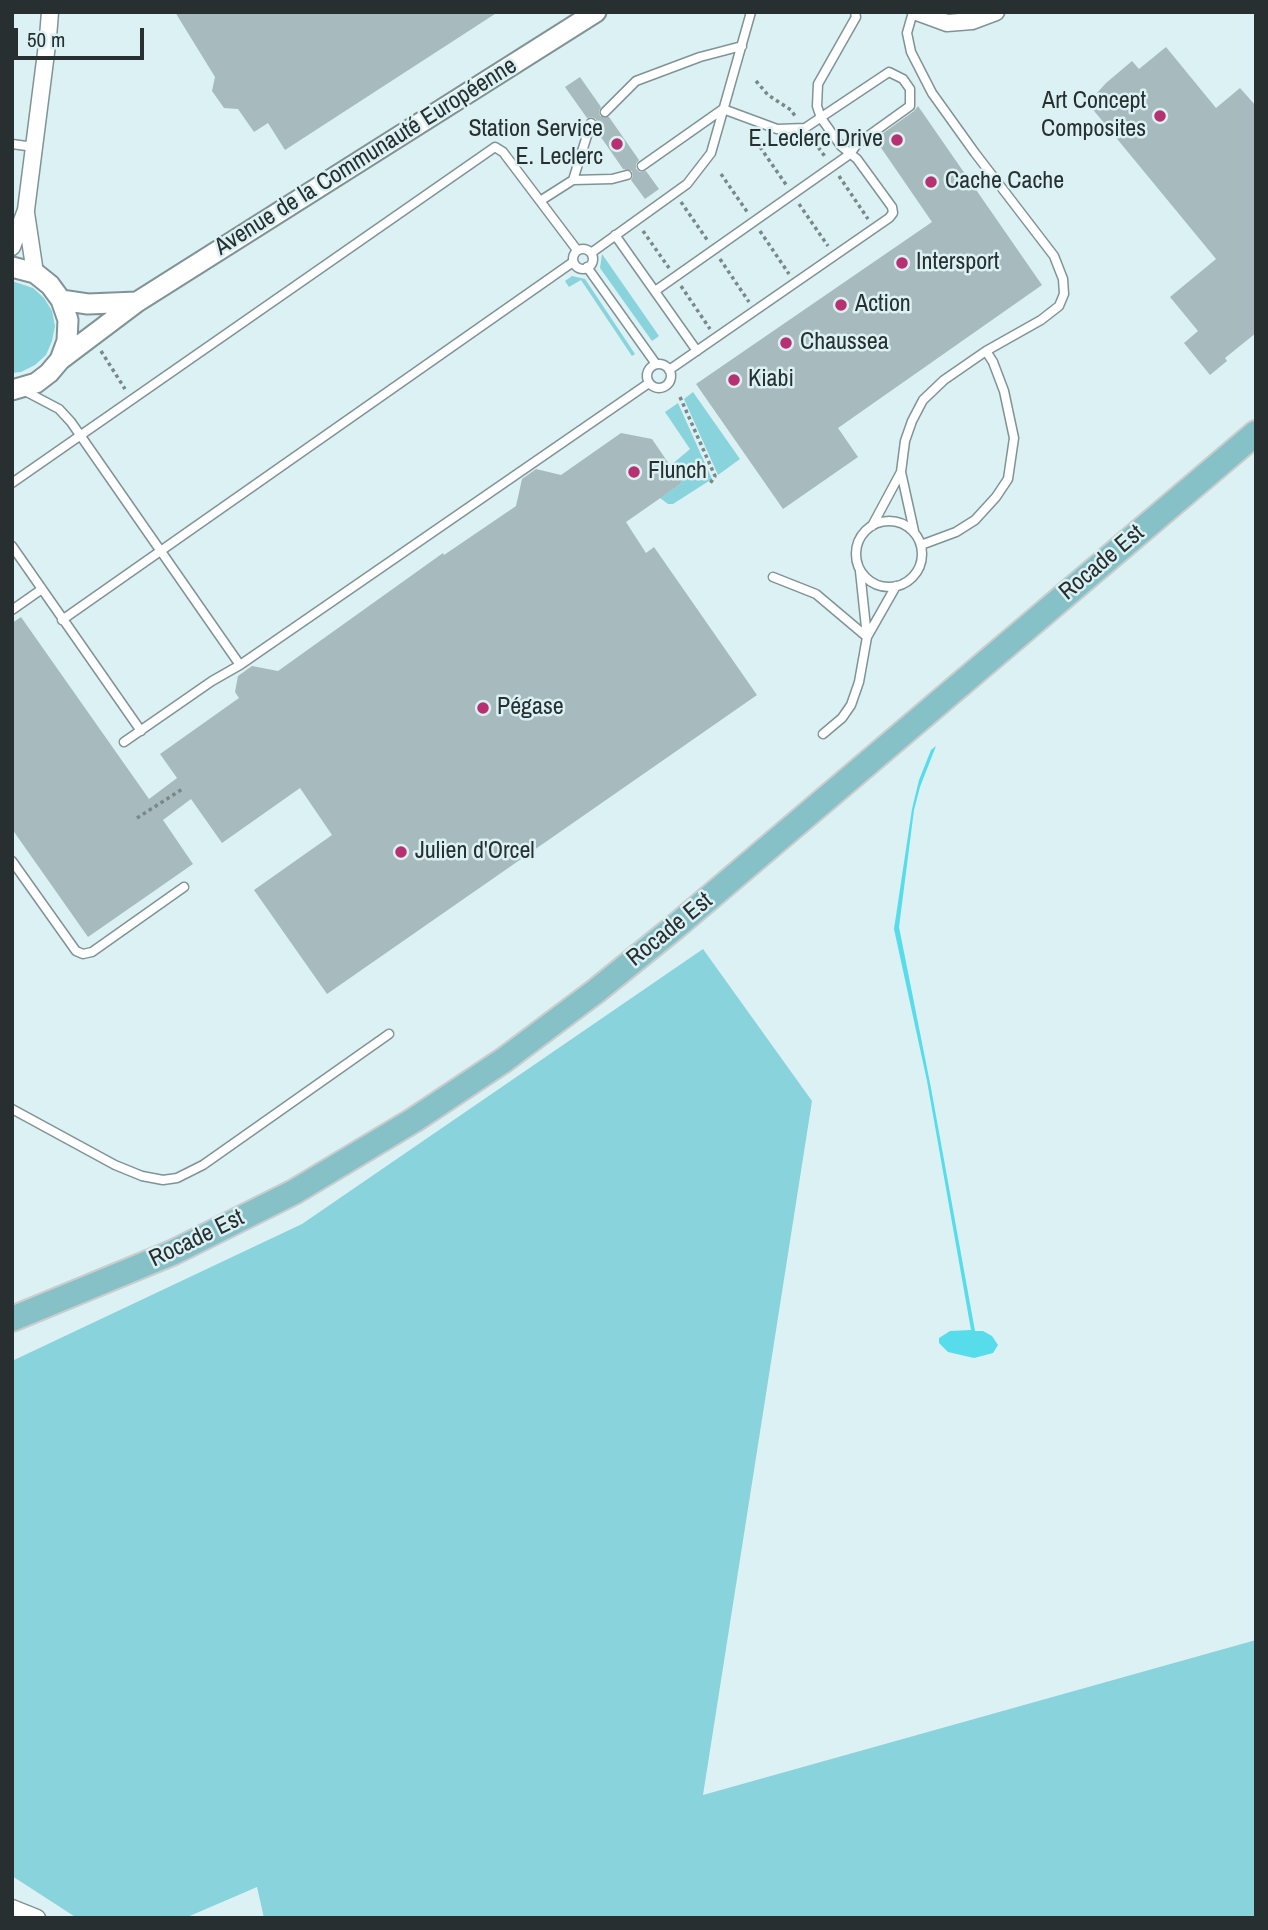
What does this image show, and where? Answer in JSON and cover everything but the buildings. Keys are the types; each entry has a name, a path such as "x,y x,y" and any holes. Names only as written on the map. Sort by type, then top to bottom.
{"main road":[{"name":"Rocade Est","path":"12,1319 172,1254 294,1192 414,1120 504,1059 676,927 1256,433"}],"street":[{"path":"12,247 26,210 50,12"},
{"name":"Avenue de la Communauté Européenne","path":"16,389 36,383 60,360 136,302 596,12"},
{"path":"915,12 947,23 972,21 996,12"},
{"path":"26,210 35,273"},
{"path":"12,267 35,273 50,285 61,300 68,320 67,341 60,360"},
{"name":"Avenue de la Communauté Européenne","path":"61,300 88,304 136,302"},
{"path":"12,1908 37,1918"}],"lane":[{"path":"591,253 695,176 711,153 751,12"},
{"path":"669,370 875,228 892,213 892,207 857,159 821,118 816,93 818,84 856,16 855,12"},
{"path":"823,734 842,718 851,705 859,682 867,637 856,552 858,544 872,526 901,472 909,431 923,400 944,380 986,351 1041,320 1059,306 1064,294 1063,279 1054,256 932,93 911,51 907,33 915,12"},
{"path":"605,112 636,81 700,57 742,46"},
{"path":"655,292 850,154 857,144 910,106 911,89 903,79 890,72 805,128 777,129 723,110"},
{"path":"642,166 723,110"},
{"path":"573,180 591,123"},
{"path":"12,144 34,147"},
{"path":"12,483 495,147 503,152 577,250"},
{"path":"540,201 573,180 612,179 627,175"},
{"path":"615,235 697,351"},
{"path":"586,249 591,253 592,262 587,267 581,268 573,262 577,250 586,249"},
{"path":"62,620 573,262"},
{"path":"587,267 656,365"},
{"path":"921,545 956,532 975,520 996,498 1008,479 1014,438 1004,391 986,351"},
{"path":"656,365 664,365 669,370 667,385 659,388 649,383 648,372 656,365"},
{"path":"124,742 649,383"},
{"path":"16,389 59,410 80,435 240,665"},
{"path":"860,568 878,585 895,586 904,583 918,571 921,545 914,532 901,472"},
{"path":"872,526 890,521 899,522 914,532"},
{"path":"12,546 141,731"},
{"path":"773,578 816,594 867,637"},
{"path":"867,637 895,586"},
{"path":"12,610 42,589"},
{"path":"12,861 76,951 83,954 92,952 184,887"},
{"path":"12,1109 115,1165 142,1176 163,1180 177,1178 203,1165 389,1034"}],"path":[{"path":"756,80 768,95 791,110 875,228"},
{"path":"93,334 132,399"},
{"path":"680,397 715,476 709,485"},
{"path":"137,818 184,788"}],"shaded area":[{"path":"602,254 659,336 652,341 600,268"},
{"path":"572,276 585,279 635,354 632,356 581,280 569,287 565,281"},
{"path":"12,281 33,288 44,298 52,311 55,326 46,355 35,365 12,373"},
{"path":"693,392 740,459 718,475 684,399"},
{"path":"678,403 712,479 673,504 668,504 660,498 682,483 670,466 690,449 665,412"},
{"path":"936,746 914,810 899,927 975,1331 983,1331 992,1336 998,1345 993,1353 974,1358 948,1352 939,1343 939,1338 950,1331 971,1330 927,1081 894,929 912,809 919,780 931,750"},
{"path":"703,949 812,1101 703,1795 1256,1640 1256,1918 264,1918 257,1887 185,1918 77,1918 12,1876 12,1361 302,1224"}],"place":[{"name":"Art Concept Composites","path":"1160,116"},
{"name":"E.Leclerc Drive","path":"897,140"},
{"name":"Station Service E. Leclerc","path":"617,144"},
{"name":"Cache Cache","path":"931,182"},
{"name":"Intersport","path":"902,263"},
{"name":"Action","path":"841,305"},
{"name":"Chaussea","path":"786,343"},
{"name":"Kiabi","path":"734,380"},
{"name":"Flunch","path":"634,472"},
{"name":"Pégase","path":"483,708"},
{"name":"Julien d'Orcel","path":"401,852"}]}
